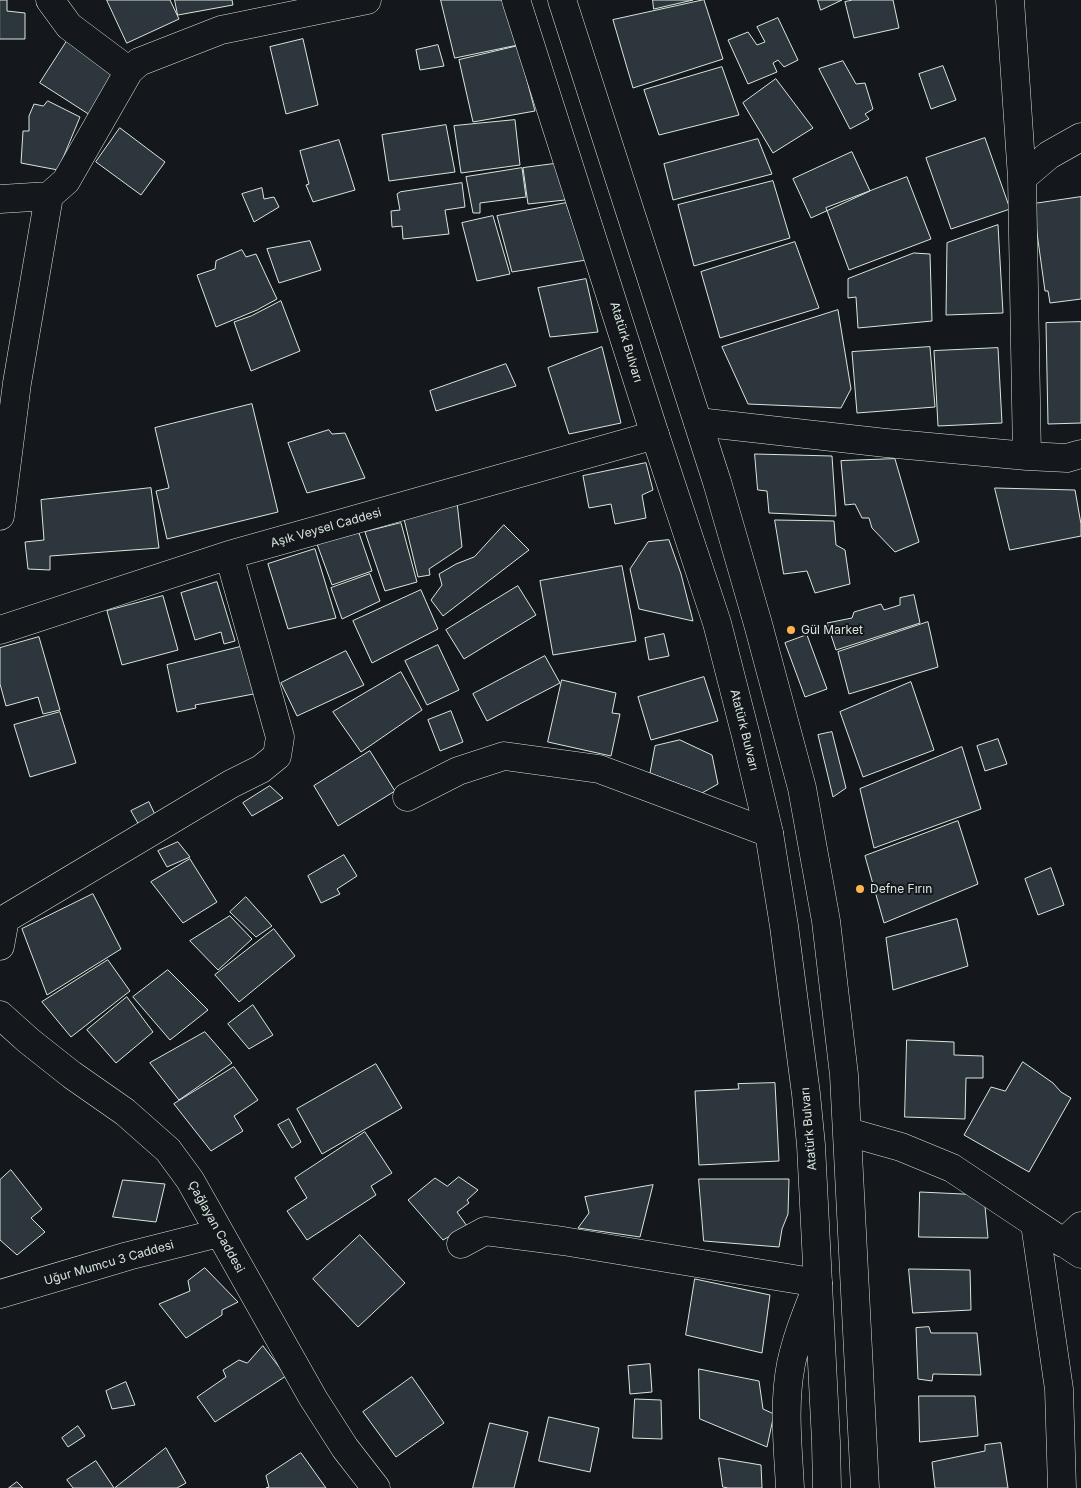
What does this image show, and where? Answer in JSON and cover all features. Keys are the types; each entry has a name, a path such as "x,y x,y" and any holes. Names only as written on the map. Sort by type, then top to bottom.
{"main road":[{"path":"50,0 69,26 129,71"},
{"path":"0,199 49,196 66,181 129,71 139,62 221,30 367,0"},
{"name":"Atatürk Bulvarı","path":"516,0 717,623 768,833 785,935 805,1084 811,1145 827,1488"},
{"path":"562,0 717,482 801,782 826,922 844,1075 865,1488"},
{"path":"1010,0 1022,178 1028,456"},
{"path":"1022,178 1049,155 1081,137"},
{"path":"0,516 17,383 49,196"},
{"path":"698,422 895,444 1028,456 1076,463"},
{"name":"Aşık Veysel Caddesi","path":"0,630 230,555 655,435"},
{"path":"0,946 2,911 261,769 277,756 280,736 230,555"},
{"path":"407,797 458,771 504,756 599,769 768,833"},
{"path":"759,792 801,782"},
{"name":"Çağlayan Caddesi","path":"0,1015 72,1075 125,1112 168,1150 190,1180 313,1398 346,1448 376,1488"},
{"path":"848,1132 901,1147 952,1168 1035,1224 1075,1241"},
{"path":"1035,1224 1059,1389 1062,1488"},
{"path":"461,1244 485,1231 572,1243 818,1283 796,1341 786,1397 790,1488"},
{"name":"Uğur Mumcu 3 Caddesi","path":"0,1294 128,1256 219,1233"}],"building":[{"path":"0,0 7,0 7,11 25,13 25,39 0,39"},
{"path":"107,0 170,0 179,19 127,43"},
{"path":"175,0 232,0 233,5 178,15"},
{"path":"441,0 507,0 518,45 455,58"},
{"path":"653,0 693,0 654,9"},
{"path":"704,0 723,59 633,88 613,20"},
{"path":"818,0 842,0 821,10"},
{"path":"853,0 893,0 899,28 854,38 845,2"},
{"path":"778,18 798,60 784,67 778,60 773,63 777,72 748,84 728,40 748,32 757,45 765,42 757,27"},
{"path":"303,39 318,105 286,114 270,47"},
{"path":"67,41 116,73 90,115 40,83"},
{"path":"438,45 444,66 420,70 416,50"},
{"path":"518,46 535,111 473,122 459,60"},
{"path":"843,61 856,84 865,83 873,109 865,114 869,119 850,129 819,69"},
{"path":"943,66 956,100 931,109 919,74"},
{"path":"722,67 739,115 659,135 644,90"},
{"path":"776,79 813,128 773,153 743,103"},
{"path":"48,101 80,117 58,170 21,163 23,131 29,131 29,116 34,104 43,106"},
{"path":"515,120 520,165 461,173 454,126"},
{"path":"446,125 455,172 389,181 382,135"},
{"path":"120,128 165,162 141,195 96,162"},
{"path":"985,138 1010,209 951,229 926,158"},
{"path":"758,139 772,174 673,200 664,164"},
{"path":"339,140 355,190 313,202 306,185 309,184 300,151"},
{"path":"852,152 870,191 811,218 793,179"},
{"path":"561,163 565,200 528,204 523,168"},
{"path":"522,168 526,197 480,203 480,213 473,213 466,177"},
{"path":"907,177 931,239 849,270 826,208"},
{"path":"773,181 790,238 694,266 678,205"},
{"path":"462,183 465,207 445,210 449,234 403,239 402,226 392,227 391,211 400,210 397,194 400,192"},
{"path":"262,188 264,199 274,197 279,207 254,222 242,194"},
{"path":"1081,197 1081,299 1050,303 1048,291 1045,291 1033,204"},
{"path":"566,203 586,260 512,272 497,216"},
{"path":"493,216 510,274 477,281 462,223"},
{"path":"998,225 1003,313 946,315 947,243"},
{"path":"310,241 321,270 279,283 267,249"},
{"path":"795,242 819,308 720,338 701,272"},
{"path":"242,250 246,257 256,254 277,299 257,310 216,327 197,275 215,269 216,261"},
{"path":"914,253 930,254 932,321 858,328 856,297 848,298 848,279"},
{"path":"586,279 598,332 550,337 538,288"},
{"path":"281,301 300,351 251,371 234,322"},
{"path":"838,310 851,389 841,408 748,404 722,347"},
{"path":"1081,322 1081,423 1048,424 1046,323"},
{"path":"602,347 621,423 569,434 548,368"},
{"path":"930,347 935,407 857,413 852,352"},
{"path":"998,348 1002,423 938,426 934,351"},
{"path":"506,364 516,386 436,411 430,391"},
{"path":"252,404 278,512 167,539 156,491 169,488 155,428"},
{"path":"329,430 332,434 345,433 365,478 307,493 288,443"},
{"path":"755,454 832,456 836,516 769,513 767,491 758,490"},
{"path":"895,459 919,542 895,552 872,528 869,518 862,518 855,504 845,505 841,461"},
{"path":"646,463 653,490 642,495 646,518 615,524 611,504 589,508 583,476"},
{"path":"151,488 159,548 50,556 50,570 28,569 25,542 44,540 41,500"},
{"path":"995,488 1075,490 1081,524 1081,536 1010,550"},
{"path":"457,502 462,547 429,569 430,575 418,577 404,519"},
{"path":"775,520 834,521 836,545 845,550 850,584 815,593 807,571 784,574"},
{"path":"401,523 417,582 385,591 365,532"},
{"path":"504,525 529,550 443,616 431,600 442,585 439,574 456,564 474,557"},
{"path":"359,533 372,571 332,585 317,544"},
{"path":"669,540 681,574 693,621 639,609 630,569 648,542"},
{"path":"315,549 336,618 288,629 268,564"},
{"path":"622,566 636,641 553,655 540,581"},
{"path":"370,574 380,601 342,619 331,588"},
{"path":"217,582 235,641 224,644 221,632 195,640 181,593"},
{"path":"518,586 536,615 464,659 446,630"},
{"path":"421,590 438,629 372,663 353,621"},
{"path":"914,595 920,623 836,650 827,623 852,618 854,612 881,604 884,610 900,605 900,598"},
{"path":"163,596 178,650 122,665 107,611"},
{"path":"928,622 938,667 849,694 838,652"},
{"path":"664,634 669,656 649,660 645,638"},
{"path":"807,635 827,689 805,697 785,643"},
{"path":"39,637 60,710 43,714 38,697 6,706 0,684 0,648"},
{"path":"438,645 459,690 427,705 405,661"},
{"path":"244,646 259,693 195,705 196,708 177,712 167,665"},
{"path":"346,651 364,685 297,716 281,683"},
{"path":"545,656 560,683 487,721 473,694"},
{"path":"401,672 422,710 361,752 333,712"},
{"path":"704,677 718,721 651,740 638,697"},
{"path":"562,680 616,693 612,713 620,714 611,756 548,742"},
{"path":"911,682 934,750 863,777 840,712"},
{"path":"451,711 463,742 440,751 428,720"},
{"path":"60,712 76,763 30,777 14,725"},
{"path":"832,732 846,788 833,797 818,735"},
{"path":"998,739 1007,764 985,771 977,746"},
{"path":"680,740 712,755 718,784 702,793 650,773 655,746"},
{"path":"962,747 981,809 874,848 860,789"},
{"path":"370,751 395,791 338,826 314,786"},
{"path":"270,786 283,798 252,816 243,803"},
{"path":"149,802 159,823 143,832 131,811"},
{"path":"958,821 978,884 884,923 865,856"},
{"path":"178,842 190,857 167,867 158,851"},
{"path":"344,855 357,876 337,889 340,894 321,903 308,876"},
{"path":"190,859 217,902 183,923 151,882"},
{"path":"1051,868 1064,905 1038,915 1025,879"},
{"path":"93,894 121,949 47,995 22,929"},
{"path":"246,897 272,926 256,937 230,912"},
{"path":"230,916 252,939 218,970 190,941"},
{"path":"957,919 968,966 893,990 886,938"},
{"path":"274,929 295,956 239,1002 215,975"},
{"path":"108,960 130,991 71,1037 42,1002"},
{"path":"168,970 208,1010 170,1040 133,997"},
{"path":"127,997 153,1032 116,1063 87,1030"},
{"path":"253,1005 273,1035 249,1049 228,1024"},
{"path":"205,1032 232,1063 179,1100 150,1063"},
{"path":"907,1040 954,1042 954,1055 983,1056 983,1078 966,1078 965,1119 905,1117"},
{"path":"1023,1062 1071,1098 1029,1172 964,1135 991,1087 1005,1091"},
{"path":"376,1064 402,1108 322,1154 297,1109"},
{"path":"234,1067 258,1100 234,1116 243,1131 211,1151 174,1104"},
{"path":"775,1083 779,1161 699,1165 695,1091 739,1089 738,1084"},
{"path":"289,1119 301,1142 292,1148 278,1125"},
{"path":"365,1132 392,1173 371,1186 376,1195 307,1240 287,1211 307,1198 295,1178"},
{"path":"11,1170 42,1209 31,1218 45,1232 17,1255 0,1240 0,1180"},
{"path":"459,1177 478,1190 467,1200 469,1203 457,1212 467,1226 443,1240 408,1200 435,1178 447,1186"},
{"path":"699,1179 789,1179 788,1214 782,1229 779,1247 704,1241"},
{"path":"123,1180 165,1184 156,1222 113,1217"},
{"path":"653,1185 640,1237 578,1228 589,1213 585,1197"},
{"path":"920,1192 984,1195 988,1238 919,1237"},
{"path":"360,1235 405,1283 358,1327 313,1279"},
{"path":"205,1268 238,1302 222,1310 222,1315 186,1338 159,1304 190,1291 188,1281"},
{"path":"909,1269 970,1270 971,1310 913,1313"},
{"path":"695,1279 770,1295 762,1353 686,1335"},
{"path":"929,1327 931,1333 977,1333 981,1375 933,1374 932,1381 918,1379 916,1328"},
{"path":"263,1346 286,1376 215,1422 197,1397 226,1377 223,1370 239,1360 247,1363"},
{"path":"650,1364 652,1392 630,1394 628,1366"},
{"path":"699,1369 759,1381 763,1409 774,1414 767,1447 700,1419"},
{"path":"412,1377 444,1423 396,1457 363,1412"},
{"path":"126,1382 135,1405 112,1409 106,1391"},
{"path":"919,1396 975,1396 978,1436 920,1442"},
{"path":"635,1399 661,1400 662,1439 633,1438"},
{"path":"549,1417 599,1428 590,1472 539,1461"},
{"path":"490,1423 528,1432 514,1488 473,1488"},
{"path":"78,1426 85,1436 68,1447 62,1438"},
{"path":"1001,1443 1008,1488 935,1488 932,1462 985,1451 985,1445"},
{"path":"166,1448 186,1483 177,1488 115,1488"},
{"path":"301,1453 326,1488 266,1488 269,1487 266,1476"},
{"path":"719,1458 761,1465 762,1488 723,1487"},
{"path":"96,1461 114,1488 73,1488 67,1480"},
{"path":"17,1482 23,1488 9,1488"}],"place":[{"name":"Gül Market","path":"791,630"},
{"name":"Defne Fırın","path":"860,889"}]}
